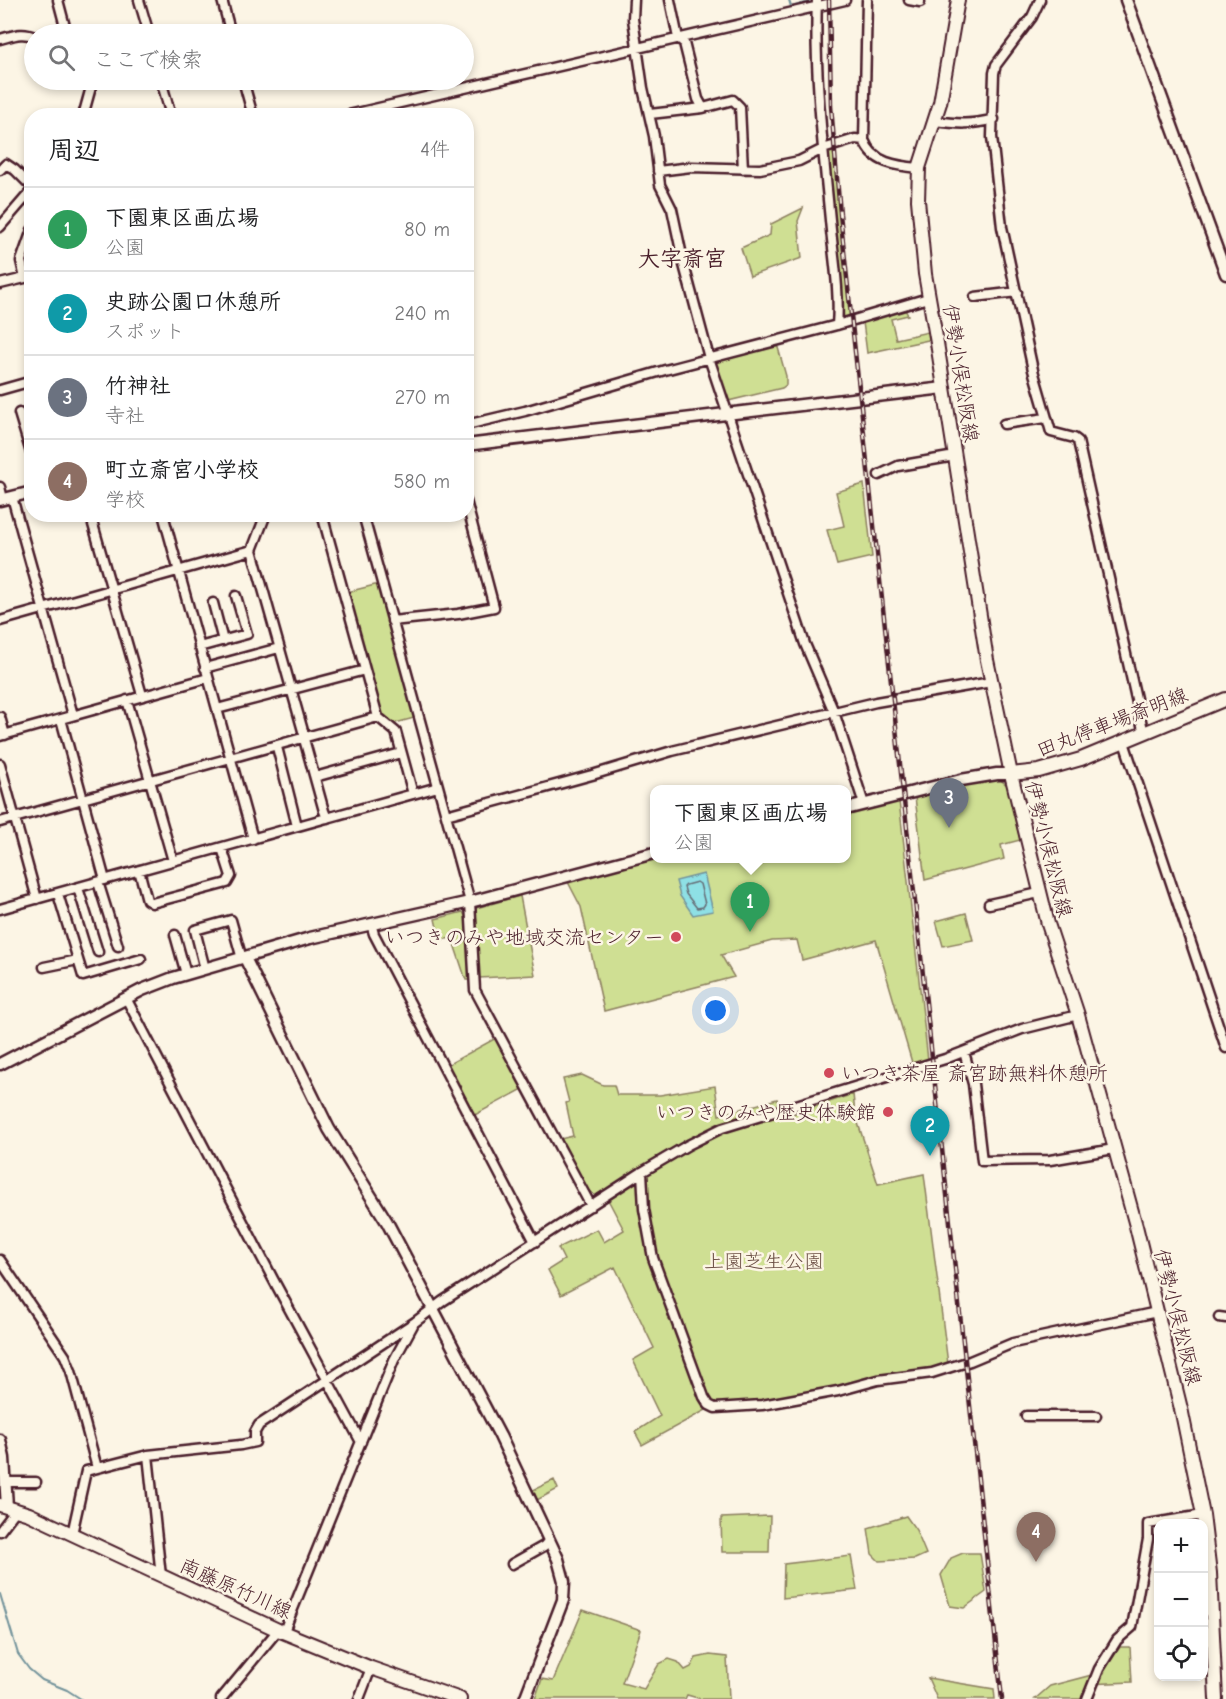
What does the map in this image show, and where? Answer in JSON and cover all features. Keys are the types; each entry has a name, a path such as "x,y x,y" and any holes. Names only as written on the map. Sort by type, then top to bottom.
{"main road":[{"name":"伊勢小俣松阪線","path":"958,0 945,79 935,121 924,147 919,168 920,233 928,298 991,682 1011,774 1057,956 1078,1015 1157,1312 1182,1413 1203,1515 1210,1573 1216,1699"},
{"name":"田丸停車場斎明線","path":"1011,774 1044,770 1124,742 1226,699"},
{"name":"南藤原竹川線","path":"8,1507 281,1630 371,1668 460,1699"}],"street":[{"path":"58,0 64,24"},
{"path":"139,0 146,24"},
{"path":"222,0 228,24"},
{"path":"634,0 633,19 660,185 672,209 684,266 709,358 805,644 834,712 864,804"},
{"path":"670,0 678,38 684,43 698,99 703,108"},
{"path":"474,85 817,4 844,0"},
{"path":"867,0 864,140 872,155 903,166 919,168"},
{"path":"909,0 920,2"},
{"path":"1040,0 1032,17 996,65 992,137 995,180 1004,237 1033,370 1051,432 1078,441 1144,734"},
{"path":"1126,0 1226,274"},
{"path":"817,4 821,140 838,315 837,325"},
{"path":"0,39 24,34"},
{"path":"85,108 90,90"},
{"path":"164,90 169,108"},
{"path":"246,90 251,108"},
{"path":"378,108 455,90"},
{"path":"650,114 703,108 733,100 740,107 743,169"},
{"path":"935,121 976,124 994,118"},
{"path":"658,171 691,167 760,169 799,161 823,149 855,139 864,140"},
{"path":"0,170 6,164 24,180"},
{"path":"0,227 24,198"},
{"path":"24,253 21,261 24,274"},
{"path":"0,284 24,278"},
{"path":"975,297 1017,292"},
{"path":"474,422 525,411 928,298"},
{"path":"0,390 24,383"},
{"path":"474,444 944,388"},
{"path":"19,413 24,430"},
{"path":"1004,424 1046,418"},
{"path":"879,475 898,466 955,456"},
{"path":"0,487 43,609 73,715"},
{"path":"5,499 24,494"},
{"path":"92,522 141,695"},
{"path":"165,522 253,839"},
{"path":"263,522 252,550 327,818"},
{"path":"324,522 378,717 396,732 413,794"},
{"path":"365,522 470,902 475,990 591,1206"},
{"path":"392,621 458,614 494,607 472,522"},
{"path":"0,621 252,550"},
{"path":"199,648 247,634 236,596"},
{"path":"213,603 223,640"},
{"path":"205,668 279,648"},
{"path":"217,709 365,670"},
{"path":"0,717 2,735 208,678"},
{"path":"446,815 592,776 672,750 876,702 991,682"},
{"path":"127,700 173,861"},
{"path":"0,822 277,747 378,717"},
{"path":"61,719 83,799 118,946"},
{"path":"1124,742 1226,1048"},
{"path":"277,747 297,826"},
{"path":"315,777 401,753"},
{"path":"0,764 37,899"},
{"path":"851,808 969,778 1011,774"},
{"path":"0,909 438,787"},
{"path":"139,870 147,900 152,903 227,883 231,876 222,848"},
{"path":"0,1064 126,998 151,986 186,974 310,938 470,902 650,854"},
{"path":"78,888 98,952"},
{"path":"989,904 1040,893"},
{"path":"58,894 83,976 141,959"},
{"path":"205,969 195,930 231,920 244,958 329,1130 387,1222 500,1436 549,1540 562,1573 563,1600 525,1699"},
{"path":"371,924 536,1242"},
{"path":"175,935 186,974"},
{"path":"44,968 78,960"},
{"path":"126,998 361,1442"},
{"path":"72,1534 86,1471 148,1455 255,1442 255,1432 259,1425 642,1172 688,1145 722,1128 964,1052 1022,1029 1078,1015"},
{"path":"964,1052 973,1084 982,1161 1050,1160 1114,1149"},
{"path":"642,1172 644,1209 653,1258 704,1397 714,1408 762,1405 829,1393 878,1380 932,1373 970,1361 1013,1343 1157,1312"},
{"path":"0,1260 65,1356 97,1468"},
{"path":"221,1699 281,1630 394,1360 415,1322"},
{"path":"1026,1416 1095,1416"},
{"path":"0,1440 8,1507 0,1531"},
{"path":"148,1455 161,1576"},
{"path":"5,1482 36,1482"},
{"path":"1087,1699 1099,1669 1117,1640 1132,1627 1148,1539 1148,1524 1203,1515"},
{"path":"512,1564 544,1546 549,1540"},
{"path":"359,1699 371,1668"}],"green space":[{"path":"833,150 850,309 850,316 844,319 828,155 828,152"},
{"path":"803,208 798,221 802,258 750,276 741,248 770,235 771,224"},
{"path":"904,308 908,315 891,319 896,339 928,332 933,339 867,353 863,322"},
{"path":"777,344 786,376 786,385 782,388 728,401 712,361"},
{"path":"864,484 872,557 837,565 827,530 844,526 836,492"},
{"path":"379,584 414,718 392,724 381,716 347,592"},
{"path":"998,778 1008,786 1020,840 1001,845 1004,859 925,880 915,797"},
{"path":"899,801 928,1060 913,1066 876,940 802,960 797,940 772,941 721,955 734,977 604,1011 581,907 568,882 650,859 650,863 851,863 851,811"},
{"path":"520,896 535,975 479,978 476,908"},
{"path":"463,912 467,920 470,980 466,980 452,938 440,940 435,919"},
{"path":"966,913 973,940 943,946 936,921"},
{"path":"496,1038 523,1089 473,1116 447,1065"},
{"name":"上園芝生公園","path":"582,1075 603,1085 614,1085 617,1095 660,1095 715,1086 719,1115 777,1099 781,1118 853,1094 855,1114 878,1184 924,1174 948,1364 762,1402 715,1405 642,1445 635,1432 660,1416 633,1360 654,1348 615,1267 561,1295 548,1270 564,1260 558,1248 597,1229 604,1242 624,1230 605,1194 596,1196 588,1190 560,1139 573,1136 566,1103 569,1102 563,1079"},
{"path":"554,1480 558,1489 537,1500 533,1490"},
{"path":"770,1516 769,1552 722,1552 721,1518"},
{"path":"906,1516 916,1530 926,1554 915,1559 879,1561 872,1554 868,1528"},
{"path":"963,1553 980,1553 986,1592 964,1608 950,1606 941,1575 951,1558"},
{"path":"851,1556 857,1590 783,1598 784,1564"},
{"path":"583,1610 641,1630 622,1683 644,1689 659,1664 669,1659 678,1662 685,1670 691,1667 696,1658 710,1655 727,1657 729,1699 701,1699 687,1695 685,1699 535,1699 542,1679 553,1681"},
{"path":"1120,1647 1130,1647 1132,1682 1087,1684 1083,1699 1035,1699 1050,1686 1103,1672"},
{"path":"928,1678 994,1689 995,1699 937,1699"}],"water":[{"path":"704,874 713,911 693,915 680,896 676,881"}],"waterway":[{"path":"789,0 791,7 809,2"},
{"path":"0,1594 18,1654 29,1669 42,1680 67,1690 81,1699"}],"railway":[{"path":"829,0 831,106 840,214 1002,1699"}],"place":[{"name":"竹神社","path":"949,828"},
{"name":"下園東区画広場","path":"750,932"},
{"name":"いつきのみや地域交流センター","path":"676,937"},
{"name":"いつき茶屋 斎宮跡無料休憩所","path":"829,1073"},
{"name":"いつきのみや歴史体験館","path":"888,1112"},
{"name":"史跡公園口休憩所","path":"930,1156"},
{"name":"町立斎宮小学校","path":"1036,1562"}],"district":[{"name":"大字斎宮","path":"682,258"}]}
